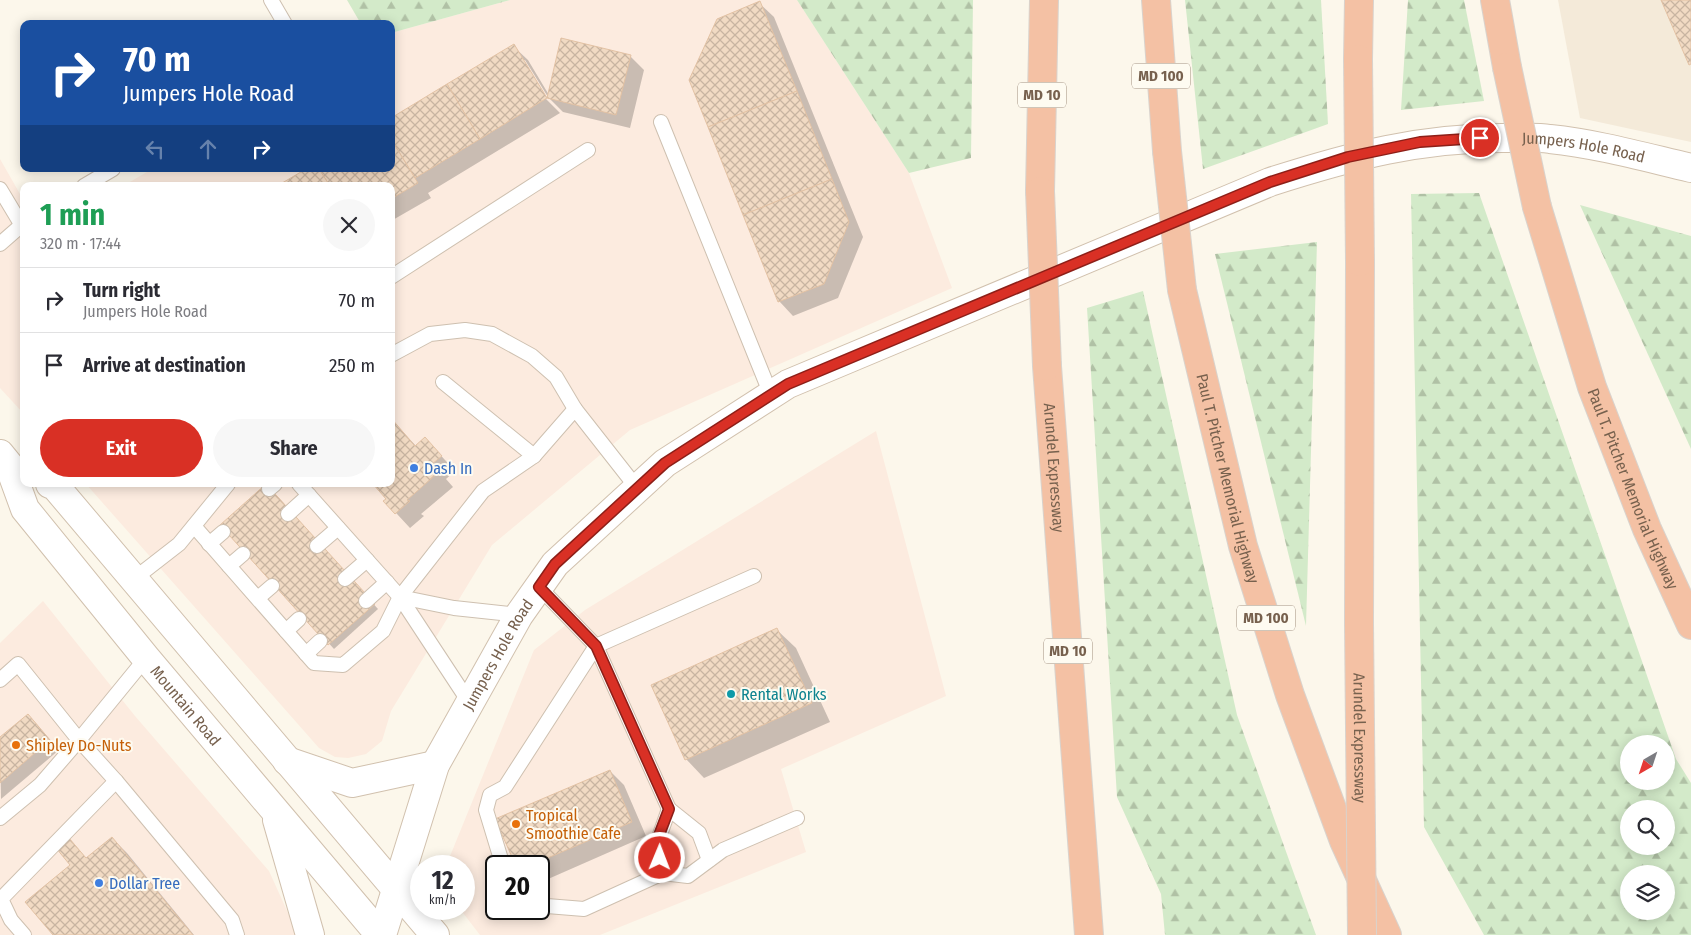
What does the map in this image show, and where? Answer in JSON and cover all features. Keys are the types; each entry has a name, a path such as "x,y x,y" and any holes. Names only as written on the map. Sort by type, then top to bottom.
{"highway":[{"name":"Arundel Expressway","path":"1044,0 1040,191 1047,366 1089,935"},
{"name":"Paul T. Pitcher Memorial Highway","path":"1156,0 1167,151 1182,290 1243,546 1284,677 1344,841 1386,935"},
{"name":"Arundel Expressway","path":"1359,0 1359,623 1362,935"},
{"name":"Paul T. Pitcher Memorial Highway","path":"1496,0 1507,68 1537,207 1592,387 1647,529 1691,625"}],"main road":[{"name":"Jumpers Hole Road","path":"381,935 435,766 519,615 555,564 665,463 788,384 1270,182 1348,157 1420,142 1480,138 1548,138 1603,146 1691,168"},
{"name":"Mountain Road","path":"11,464 25,509 146,658 381,935"},
{"path":"57,487 435,935"},
{"path":"286,760 352,783 435,766"},
{"path":"274,809 310,935"}],"lane":[{"path":"272,0 284,20"},
{"path":"661,122 771,395"},
{"path":"395,274 588,150"},
{"path":"91,182 108,172"},
{"path":"0,189 20,221"},
{"path":"0,244 20,228"},
{"path":"395,353 430,334 465,330 492,334 532,356 556,377 575,409 637,488"},
{"path":"443,382 534,456"},
{"path":"194,526 314,663 343,665 383,631 400,597 483,491 534,456 575,409"},
{"path":"134,579 179,544 226,487"},
{"path":"302,487 400,597 469,702"},
{"path":"288,514 309,495"},
{"path":"317,546 338,528"},
{"path":"209,544 223,532"},
{"path":"229,566 243,554"},
{"path":"345,579 367,560"},
{"path":"500,855 486,810 490,796 506,787 596,646 754,576"},
{"path":"366,601 387,582"},
{"path":"258,598 272,586"},
{"path":"539,587 596,646 669,809 700,833 709,860"},
{"path":"400,597 454,608 519,615"},
{"path":"286,631 299,619"},
{"path":"306,654 320,642"},
{"path":"0,818 40,785 146,658"},
{"path":"0,680 18,664 79,740 116,781 232,920 237,935"},
{"path":"24,935 11,920 1,899 116,781"},
{"path":"662,873 656,843 669,809"},
{"path":"550,906 584,909 662,873 688,876 723,850 797,818"}],"shaded area":[{"path":"510,0 797,0 909,173 952,288 630,430 492,545 391,711 382,741 366,754 348,758 335,757 319,748 89,487 395,487 395,182 130,182 147,172 395,172 395,32"},
{"path":"1558,0 1691,0 1691,142 1580,118"},
{"path":"0,159 20,194 20,410 0,388"},
{"path":"876,431 946,696 781,769 806,852 600,935 480,935 468,920 475,920 475,855 450,855 534,650 585,610"},
{"path":"43,601 135,716 269,871 298,935 0,935 0,643"}],"green space":[{"path":"347,0 510,0 395,32 395,20 359,20"},
{"path":"797,0 973,0 971,158 909,173"},
{"path":"1185,0 1321,0 1328,124 1203,169"},
{"path":"1408,0 1464,0 1484,101 1401,110"},
{"path":"1479,193 1668,735 1620,735 1620,790 1675,790 1675,756 1691,783 1691,935 1484,935 1424,827 1411,194"},
{"path":"1580,205 1691,236 1691,449"},
{"path":"1317,242 1306,626 1215,254"},
{"path":"1143,291 1237,715 1316,935 1165,935 1161,894 1117,797 1087,308"}],"building":[{"path":"1661,0 1691,0 1691,64 1689,65"},
{"path":"760,1 797,91 708,127 689,80 717,19"},
{"path":"561,38 631,55 616,115 547,98"},
{"path":"514,44 547,98 480,139 447,84"},
{"path":"447,84 480,139 415,178 395,146 395,116"},
{"path":"797,91 832,179 743,215 708,127"},
{"path":"395,146 418,183 395,197 395,182 327,182 321,172 395,172"},
{"path":"301,172 321,172 327,182 284,182"},
{"path":"832,179 849,222 824,284 778,302 743,215"},
{"name":"Dash In","path":"395,423 415,446 425,437 442,456 432,464 439,472 407,500 410,501 395,514 383,501 386,499 376,487 395,487"},
{"path":"263,487 269,487 375,604 328,645 220,525"},
{"name":"Rental Works","path":"777,628 812,703 685,760 651,685"},
{"path":"28,714 50,740 0,783 0,737"},
{"path":"610,770 632,822 550,857 550,855 511,855 495,819"},
{"name":"Dollar Tree","path":"112,837 193,935 53,935 25,902 70,865 56,848 69,838 86,858"}],"place":[{"name":"Dash In","path":"414,468"},
{"name":"Rental Works","path":"731,694"},
{"name":"Shipley Do-Nuts","path":"16,745"},
{"name":"Tropical Smoothie Cafe","path":"516,824"},
{"name":"Dollar Tree","path":"99,883"}],"route":[{"path":"660,858 656,843 669,809 596,646 539,587 555,564 665,463 788,384 1270,182 1348,157 1420,142 1480,138"}]}
